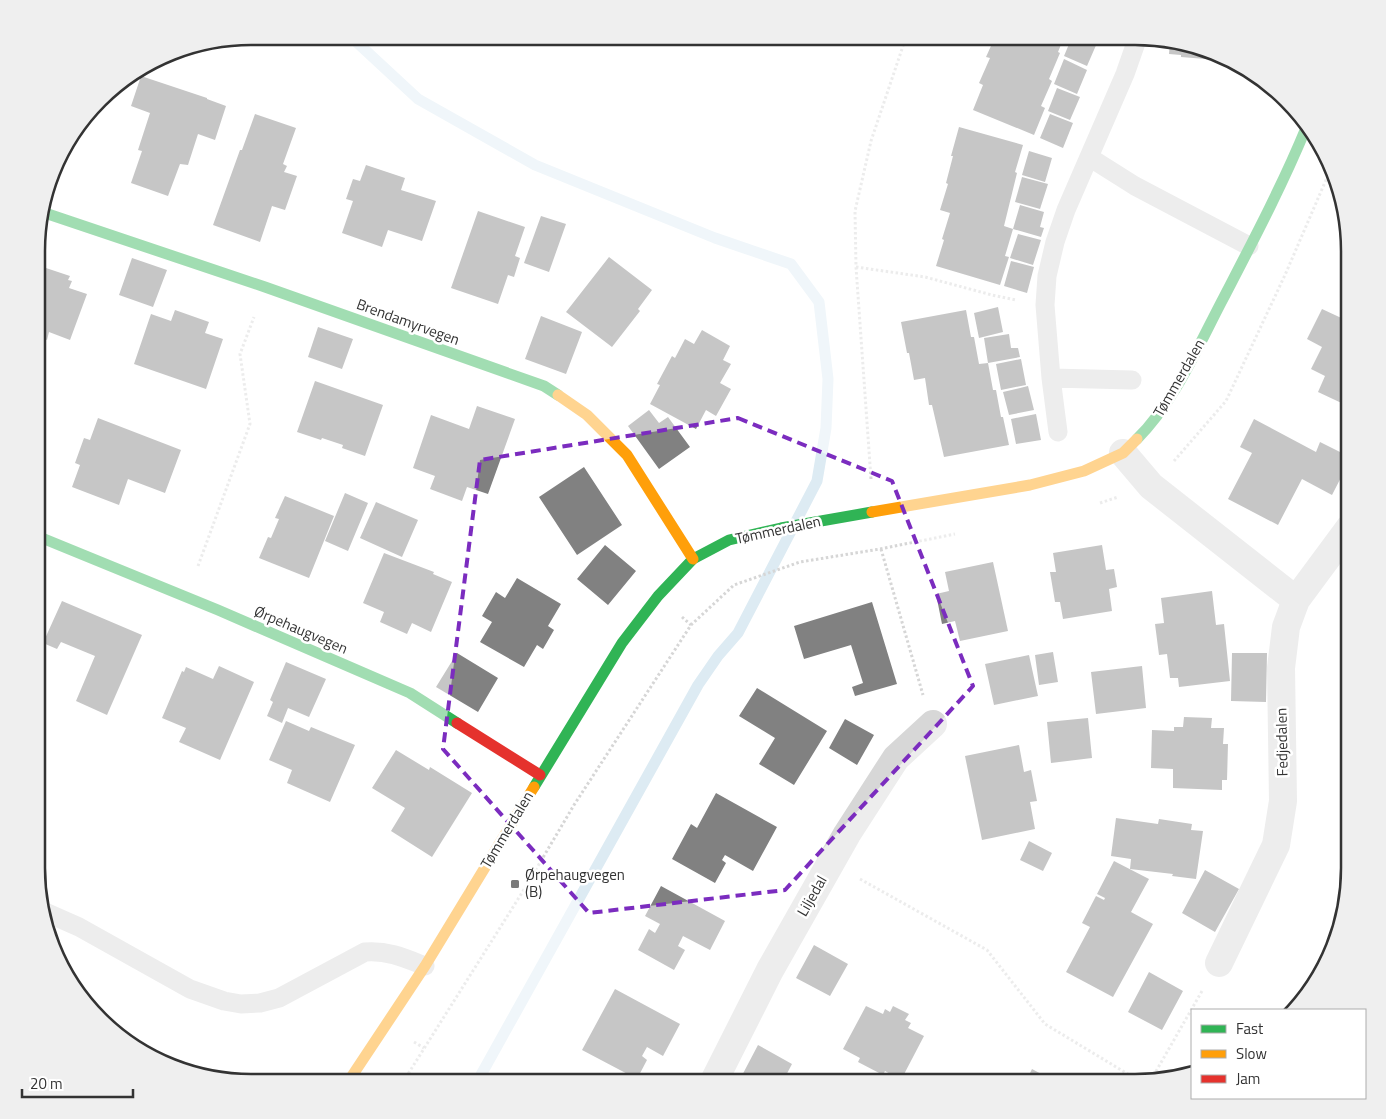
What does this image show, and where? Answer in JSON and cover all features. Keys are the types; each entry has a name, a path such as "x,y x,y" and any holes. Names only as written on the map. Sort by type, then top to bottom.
{"street":[{"name":"Tømmerdalen","path":"355,1074 425,966 622,643 658,596 693,560 729,540 781,528 1030,485 1084,471 1123,453 1151,426 1176,388 1288,172 1304,133"},
{"name":"Brendamyrvegen","path":"49,214 265,286 544,386 587,415 627,455 693,560"},
{"path":"1123,453 1151,486 1296,600"},
{"name":"Ørpehaugvegen","path":"45,539 218,610 410,693 540,775"},
{"name":"Fedjedalen","path":"1219,963 1276,845 1283,802 1281,668 1286,626 1296,600 1341,539"},
{"name":"Liljedal","path":"717,1074 770,970 847,834 896,758 933,724"}],"lane":[{"path":"1058,432 1045,305 1047,276 1055,242 1066,210 1125,74 1135,45"},
{"path":"1089,157 1135,186 1249,246"},
{"path":"1051,378 1132,380"},
{"path":"50,914 79,927 190,988 224,1001 241,1004 260,1003 279,998 365,952 393,953 425,966"}],"path":[{"path":"872,479 856,267 855,211 871,141 903,45"},
{"path":"1096,504 1151,486 1226,401 1285,275 1327,177"},
{"path":"856,267 925,277 992,295 1045,305"},
{"path":"196,570 250,424 240,354 265,286"},
{"path":"408,1074 525,888 574,805 691,625 734,585 800,562 880,549 965,532"},
{"path":"880,549 933,724"},
{"path":"831,863 987,950 1045,1024 1128,1074"},
{"path":"1192,1009 1219,963"},
{"path":"1155,1073 1191,1011"}],"highlighted area":[{"path":"738,418 892,481 973,686 785,890 589,913 443,749 480,460"}],"building":[{"path":"991,45 1061,45 1058,52 1060,53 1049,79 1052,81 1041,106 1045,108 1034,135 973,110 983,85 979,83 990,58 986,57"},
{"path":"1069,45 1096,45 1087,66 1064,56"},
{"path":"1169,48 1210,59 1181,57 1181,55 1169,54"},
{"path":"1064,59 1087,70 1077,94 1054,84"},
{"path":"142,76 226,106 215,140 198,134 188,165 180,164 168,196 131,183 142,151 138,150 150,113 131,106"},
{"path":"1057,88 1080,97 1070,120 1048,111"},
{"path":"255,114 296,128 283,164 287,166 284,172 297,176 285,210 272,206 260,242 213,225"},
{"path":"1050,114 1073,123 1063,148 1040,138"},
{"path":"959,127 1023,145 1015,172 1017,173 1004,226 1013,229 1005,256 1009,257 1000,285 936,266 950,213 940,210 948,184 946,183 953,156 951,156"},
{"path":"1029,151 1052,158 1045,182 1022,175"},
{"path":"366,165 405,178 401,190 436,201 422,241 388,230 382,247 342,233 353,201 346,199 353,179 360,181"},
{"path":"1022,177 1048,184 1040,209 1015,202"},
{"path":"1020,205 1044,212 1040,227 1044,228 1041,237 1013,229"},
{"path":"478,211 525,227 515,256 520,258 514,277 508,275 498,304 451,288"},
{"path":"541,216 566,224 549,272 524,263"},
{"path":"1018,234 1041,240 1033,265 1010,258"},
{"path":"609,257 652,290 638,309 640,311 612,347 566,312"},
{"path":"132,258 167,270 153,307 119,295"},
{"path":"1011,261 1034,267 1027,293 1004,286"},
{"path":"46,268 70,276 68,280 72,281 69,288 87,294 70,340 49,332 47,340 45,339"},
{"path":"998,307 1003,332 979,338 974,313"},
{"path":"1322,309 1341,318 1341,403 1318,392 1325,376 1311,369 1322,347 1307,339"},
{"path":"175,310 209,322 205,333 223,339 206,389 134,364 151,314 171,321"},
{"path":"966,310 979,364 988,363 993,390 996,390 1009,445 944,457 932,405 929,405 925,378 914,380 901,322"},
{"path":"541,316 582,332 566,374 525,359"},
{"path":"318,327 353,339 342,369 308,357"},
{"path":"702,330 730,346 723,360 731,364 720,383 731,389 716,416 706,410 696,429 650,404 660,385 657,384 672,356 675,358 685,339 694,344"},
{"path":"1009,334 1011,348 1018,348 1020,357 988,363 984,338"},
{"path":"1021,359 1026,385 1001,390 996,364"},
{"path":"315,381 383,405 365,456 342,448 343,445 297,432"},
{"path":"1028,386 1034,410 1009,415 1003,392"},
{"path":"477,406 515,419 488,494 467,487 462,501 430,489 435,476 413,468 431,415 469,429"},
{"path":"649,410 659,423 668,417 690,447 659,469 628,426"},
{"path":"1036,414 1041,440 1016,444 1011,419"},
{"path":"98,418 181,450 165,493 128,479 119,505 72,487 80,465 75,463 84,438 90,440"},
{"path":"1254,419 1316,452 1320,442 1341,452 1341,478 1332,495 1302,479 1278,525 1228,499 1252,453 1240,447"},
{"path":"584,467 622,525 577,555 539,497"},
{"path":"345,493 368,503 348,551 325,541"},
{"path":"285,496 334,516 309,578 259,558 268,537 271,538 279,519 275,518"},
{"path":"376,502 418,520 402,557 360,538"},
{"path":"605,545 636,571 608,605 577,579"},
{"path":"1102,545 1106,570 1114,569 1117,587 1109,589 1112,611 1063,619 1060,602 1055,602 1050,572 1056,572 1053,553"},
{"path":"384,553 434,572 433,574 452,582 431,632 412,623 407,634 380,622 384,612 363,603"},
{"path":"993,562 1008,631 960,641 955,621 942,624 936,594 949,591 945,572"},
{"path":"517,578 561,604 548,626 554,630 543,649 537,645 524,667 480,642 492,622 482,616 496,592 505,598"},
{"path":"1212,591 1216,625 1224,624 1230,681 1179,687 1178,678 1170,678 1167,654 1159,655 1155,624 1164,623 1161,598"},
{"path":"62,601 142,635 107,715 76,701 95,656 61,642 57,649 45,644 45,639"},
{"path":"872,602 897,684 855,696 852,687 863,683 851,645 804,659 794,626"},
{"path":"1053,652 1058,682 1039,685 1035,655"},
{"path":"457,653 498,678 478,712 436,687"},
{"path":"1232,653 1267,653 1266,702 1231,701"},
{"path":"1029,655 1038,696 994,705 985,664"},
{"path":"286,662 326,679 309,717 288,708 282,723 267,716 273,702 270,700"},
{"path":"219,666 254,682 220,760 179,742 186,728 162,718 182,671 184,672 186,667 213,679"},
{"path":"1142,666 1146,708 1096,714 1091,672"},
{"path":"757,688 827,731 794,785 759,764 775,738 739,716"},
{"path":"1184,717 1212,718 1211,728 1224,728 1223,744 1228,744 1227,780 1222,780 1222,790 1173,788 1173,769 1151,768 1152,730 1174,731 1174,727 1183,727"},
{"path":"1088,718 1092,758 1051,763 1047,722"},
{"path":"845,719 874,735 857,765 829,748"},
{"path":"286,721 309,731 311,727 355,745 330,802 287,783 292,770 269,760"},
{"path":"1019,745 1024,772 1031,770 1037,801 1030,802 1035,829 982,840 965,756"},
{"path":"396,750 429,770 430,767 472,793 432,857 391,831 405,808 372,788"},
{"path":"716,793 777,827 753,871 725,855 722,860 726,863 715,883 672,859 691,824 697,828"},
{"path":"1116,818 1158,824 1159,819 1192,824 1191,830 1203,831 1196,879 1130,869 1131,859 1111,856"},
{"path":"1029,841 1052,853 1043,871 1020,860"},
{"path":"1114,861 1149,879 1131,912 1153,924 1113,997 1066,972 1090,927 1082,923 1096,896 1104,900 1105,898 1097,894"},
{"path":"1205,870 1239,889 1215,932 1182,913"},
{"path":"661,886 725,921 710,950 683,936 678,946 685,950 674,970 638,950 649,929 655,933 660,924 645,916"},
{"path":"814,945 848,964 830,996 796,978"},
{"path":"1149,972 1183,991 1162,1030 1128,1012"},
{"path":"615,989 680,1024 663,1056 647,1047 642,1056 647,1060 640,1074 628,1074 582,1050"},
{"path":"866,1006 883,1014 885,1009 890,1012 893,1006 909,1014 905,1020 911,1023 908,1028 924,1036 904,1074 890,1074 885,1071 881,1074 858,1062 860,1058 843,1049"},
{"path":"758,1045 792,1064 787,1074 743,1074"},
{"path":"1032,1069 1041,1074 1030,1074"}],"waterway":[{"path":"360,45 418,99 535,165 715,238 791,264 819,302 828,379 826,428 817,481 738,633 718,656 698,685 481,1074"}],"traffic: fast":[{"path":"1137,439 1151,424 1185,372 1267,213 1304,133"},
{"path":"49,214 265,287 544,386 558,395"},
{"path":"534,787 622,643 658,596 693,559 729,540 781,528 872,512"},
{"path":"45,539 218,610 410,693 457,723"}],"traffic: slow":[{"path":"558,395 587,415 627,455 693,559"},
{"path":"872,512 1030,485 1084,471 1123,453 1137,439"},
{"path":"353,1074 425,966 534,787"}],"traffic: jam":[{"path":"457,723 540,775"}],"place":[{"name":"Ørpehaugvegen (B)","path":"515,884"}]}
